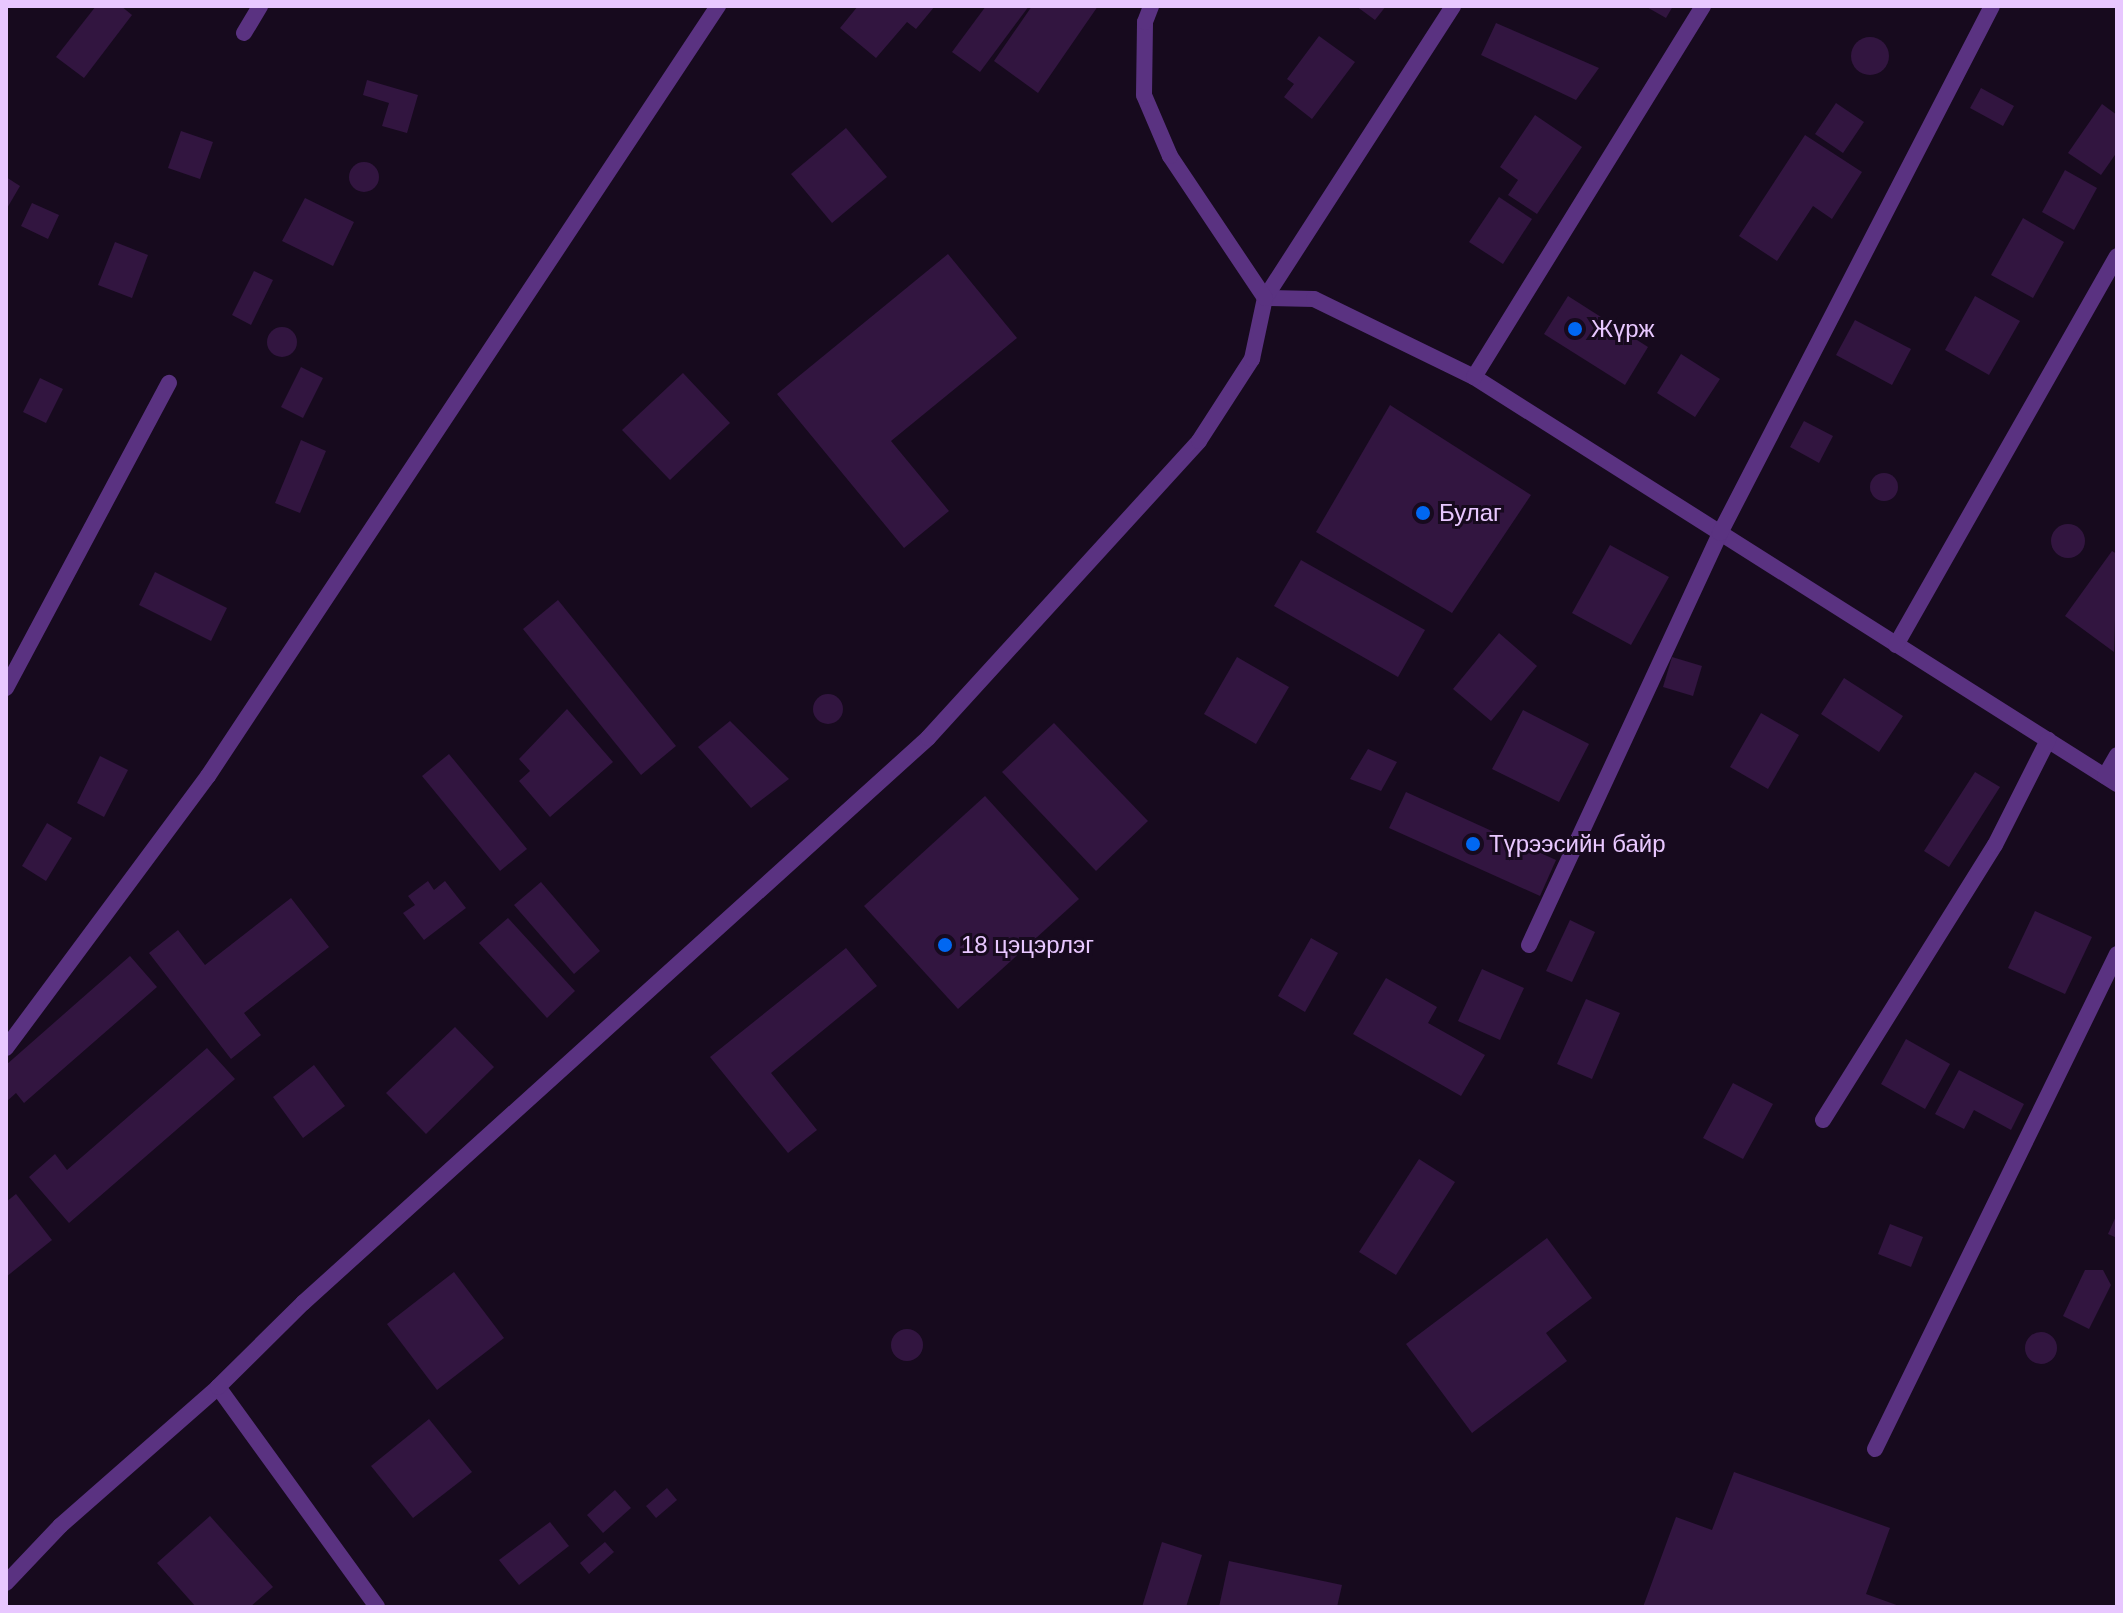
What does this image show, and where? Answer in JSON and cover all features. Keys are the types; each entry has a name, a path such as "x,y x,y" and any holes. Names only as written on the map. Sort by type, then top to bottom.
{"street":[{"path":"244,33 260,6"},
{"path":"6,1048 208,776 718,6"},
{"path":"1151,6 1145,22 1144,95 1170,156 1265,298"},
{"path":"6,1583 60,1526 218,1387 303,1303 928,738 1199,441 1252,359 1265,298 1453,6"},
{"path":"1474,377 1703,6"},
{"path":"1529,945 1720,533 1992,6"},
{"path":"1896,645 2117,256"},
{"path":"1265,298 1314,299 1474,377 2111,780 2117,755"},
{"path":"6,688 169,383"},
{"path":"1823,1120 1995,845 2048,740"},
{"path":"1875,1449 2117,954"},
{"path":"218,1387 377,1607"}],"building":[{"path":"96,6 121,6 132,15 84,78 56,57"},
{"path":"858,6 935,6 916,29 907,22 876,58 840,28"},
{"path":"986,6 1029,6 980,72 952,52"},
{"path":"1032,6 1098,6 1038,93 994,61"},
{"path":"1356,6 1386,6 1375,20"},
{"path":"1645,6 1673,6 1666,18"},
{"path":"1496,23 1599,68 1576,100 1481,55"},
{"path":"1319,36 1355,62 1312,119 1284,97 1294,84 1287,79"},
{"path":"1870,37 1883,43 1889,56 1883,69 1870,75 1857,69 1851,56 1857,43"},
{"path":"367,80 418,95 407,133 382,126 389,103 363,95"},
{"path":"1981,88 2014,106 2003,126 1970,108"},
{"path":"1836,103 1864,122 1843,153 1815,134"},
{"path":"2102,104 2117,115 2117,152 2101,175 2068,153"},
{"path":"1535,115 1582,147 1537,214 1508,195 1518,180 1500,167"},
{"path":"846,128 887,177 832,223 791,174"},
{"path":"181,131 213,142 200,179 168,168"},
{"path":"1805,135 1862,172 1832,219 1813,206 1777,261 1739,236"},
{"path":"364,162 370,163 378,171 378,183 370,191 364,192 358,191 350,183 349,177 350,171 358,163"},
{"path":"2065,170 2097,188 2074,230 2042,212"},
{"path":"6,177 20,186 6,210"},
{"path":"1499,197 1532,219 1503,264 1469,242"},
{"path":"305,198 354,222 333,266 282,241"},
{"path":"32,203 59,215 48,239 21,226"},
{"path":"2023,218 2064,242 2033,298 1991,275"},
{"path":"115,242 148,255 132,298 98,285"},
{"path":"948,254 1017,338 891,441 949,511 904,548 777,394"},
{"path":"254,271 273,280 251,325 232,315"},
{"path":"1568,296 1648,347 1625,385 1544,334"},
{"path":"1975,296 2020,321 1989,375 1945,350"},
{"path":"1855,320 1911,349 1892,385 1836,355"},
{"path":"282,327 292,332 297,342 292,352 282,357 272,352 267,342 272,332"},
{"path":"1681,354 1720,379 1695,417 1657,393"},
{"path":"301,367 323,378 303,418 281,407"},
{"path":"683,373 730,423 670,480 622,430"},
{"path":"40,378 63,389 46,423 23,412"},
{"name":"Булаг","path":"1390,405 1531,495 1452,613 1316,532"},
{"path":"1804,421 1833,436 1819,463 1790,447"},
{"path":"301,440 326,451 300,513 275,503"},
{"path":"1884,473 1894,477 1898,487 1894,497 1884,501 1874,497 1870,487 1874,477"},
{"path":"2068,524 2080,529 2085,541 2080,553 2068,558 2056,553 2051,541 2056,529"},
{"path":"1610,545 1669,577 1631,645 1572,613"},
{"path":"2112,551 2117,554 2114,652 2065,616"},
{"path":"1301,560 1425,630 1398,677 1274,606"},
{"path":"155,572 227,608 211,641 139,605"},
{"path":"558,600 676,746 641,775 523,629"},
{"path":"1499,633 1537,666 1491,721 1453,689"},
{"path":"1237,657 1289,687 1256,744 1204,714"},
{"path":"1672,657 1702,666 1693,696 1663,687"},
{"path":"1844,678 1903,716 1879,752 1821,714"},
{"path":"828,694 834,695 842,703 842,715 834,723 828,724 822,723 814,715 813,709 814,703 822,695"},
{"path":"567,709 613,762 550,817 519,781 530,771 519,759"},
{"path":"1523,710 1589,744 1559,802 1492,769"},
{"path":"1761,713 1799,735 1768,789 1730,767"},
{"path":"730,721 789,779 751,808 698,747"},
{"path":"1054,723 1148,821 1096,871 1002,772"},
{"path":"1368,749 1397,762 1381,791 1350,779"},
{"path":"449,754 527,849 500,871 422,776"},
{"path":"100,756 128,770 104,817 77,803"},
{"path":"1975,772 2000,787 1949,867 1924,851"},
{"name":"Түрээсийн байр","path":"1406,792 1556,860 1540,896 1389,828"},
{"path":"985,796 1079,899 958,1009 864,906"},
{"path":"47,823 72,838 46,881 22,866"},
{"path":"428,881 434,890 445,881 466,908 424,940 403,913 415,905 408,896"},
{"path":"541,882 600,951 574,974 514,905"},
{"path":"291,898 329,947 244,1013 261,1035 231,1059 149,953 178,930 205,965"},
{"path":"2035,911 2092,937 2065,994 2008,968"},
{"path":"508,918 575,991 547,1018 479,943"},
{"path":"1570,920 1595,932 1572,982 1546,971"},
{"path":"1311,938 1338,953 1305,1012 1278,996"},
{"path":"846,948 877,986 771,1073 817,1130 788,1153 710,1057"},
{"path":"130,956 157,987 24,1103 16,1093 6,1102 6,1065"},
{"path":"1482,969 1524,988 1500,1040 1458,1021"},
{"path":"1386,978 1437,1007 1428,1023 1485,1055 1461,1096 1353,1034"},
{"path":"1586,999 1620,1013 1592,1079 1557,1064"},
{"path":"455,1027 494,1067 426,1134 386,1093"},
{"path":"1906,1039 1950,1064 1925,1109 1881,1084"},
{"path":"207,1048 235,1079 69,1223 29,1177 55,1154 67,1170"},
{"path":"314,1065 345,1106 303,1138 273,1097"},
{"path":"1959,1070 2024,1104 2011,1130 1974,1110 1964,1129 1935,1114"},
{"path":"1733,1083 1773,1104 1743,1159 1703,1138"},
{"path":"1419,1159 1455,1182 1396,1275 1359,1252"},
{"path":"16,1194 52,1240 6,1277 6,1202"},
{"path":"2117,1214 2117,1238 2108,1234"},
{"path":"1890,1224 1923,1237 1911,1267 1878,1254"},
{"path":"1547,1238 1592,1298 1546,1333 1567,1361 1472,1433 1406,1344"},
{"path":"2085,1270 2103,1270 2111,1285 2089,1329 2063,1316"},
{"path":"454,1272 504,1338 437,1390 387,1324"},
{"path":"907,1329 919,1333 923,1345 919,1357 907,1361 895,1357 891,1345 895,1333"},
{"path":"2041,1332 2052,1337 2057,1348 2052,1359 2041,1364 2030,1359 2025,1348 2030,1337"},
{"path":"429,1419 472,1472 413,1518 371,1466"},
{"path":"1734,1472 1890,1528 1866,1594 1902,1607 1643,1607 1676,1517 1712,1530"},
{"path":"667,1488 677,1500 656,1518 646,1506"},
{"path":"615,1490 631,1508 603,1533 587,1515"},
{"path":"210,1516 273,1587 250,1607 196,1607 157,1563"},
{"path":"550,1522 569,1546 519,1585 499,1560"},
{"path":"605,1542 614,1552 589,1574 580,1563"},
{"path":"1162,1542 1202,1555 1186,1607 1142,1607"},
{"path":"1229,1561 1342,1585 1337,1607 1219,1607"}],"place":[{"name":"Жүрж","path":"1575,329"},
{"name":"Булаг","path":"1423,513"},
{"name":"Түрээсийн байр","path":"1473,844"},
{"name":"18 цэцэрлэг","path":"945,945"}]}
